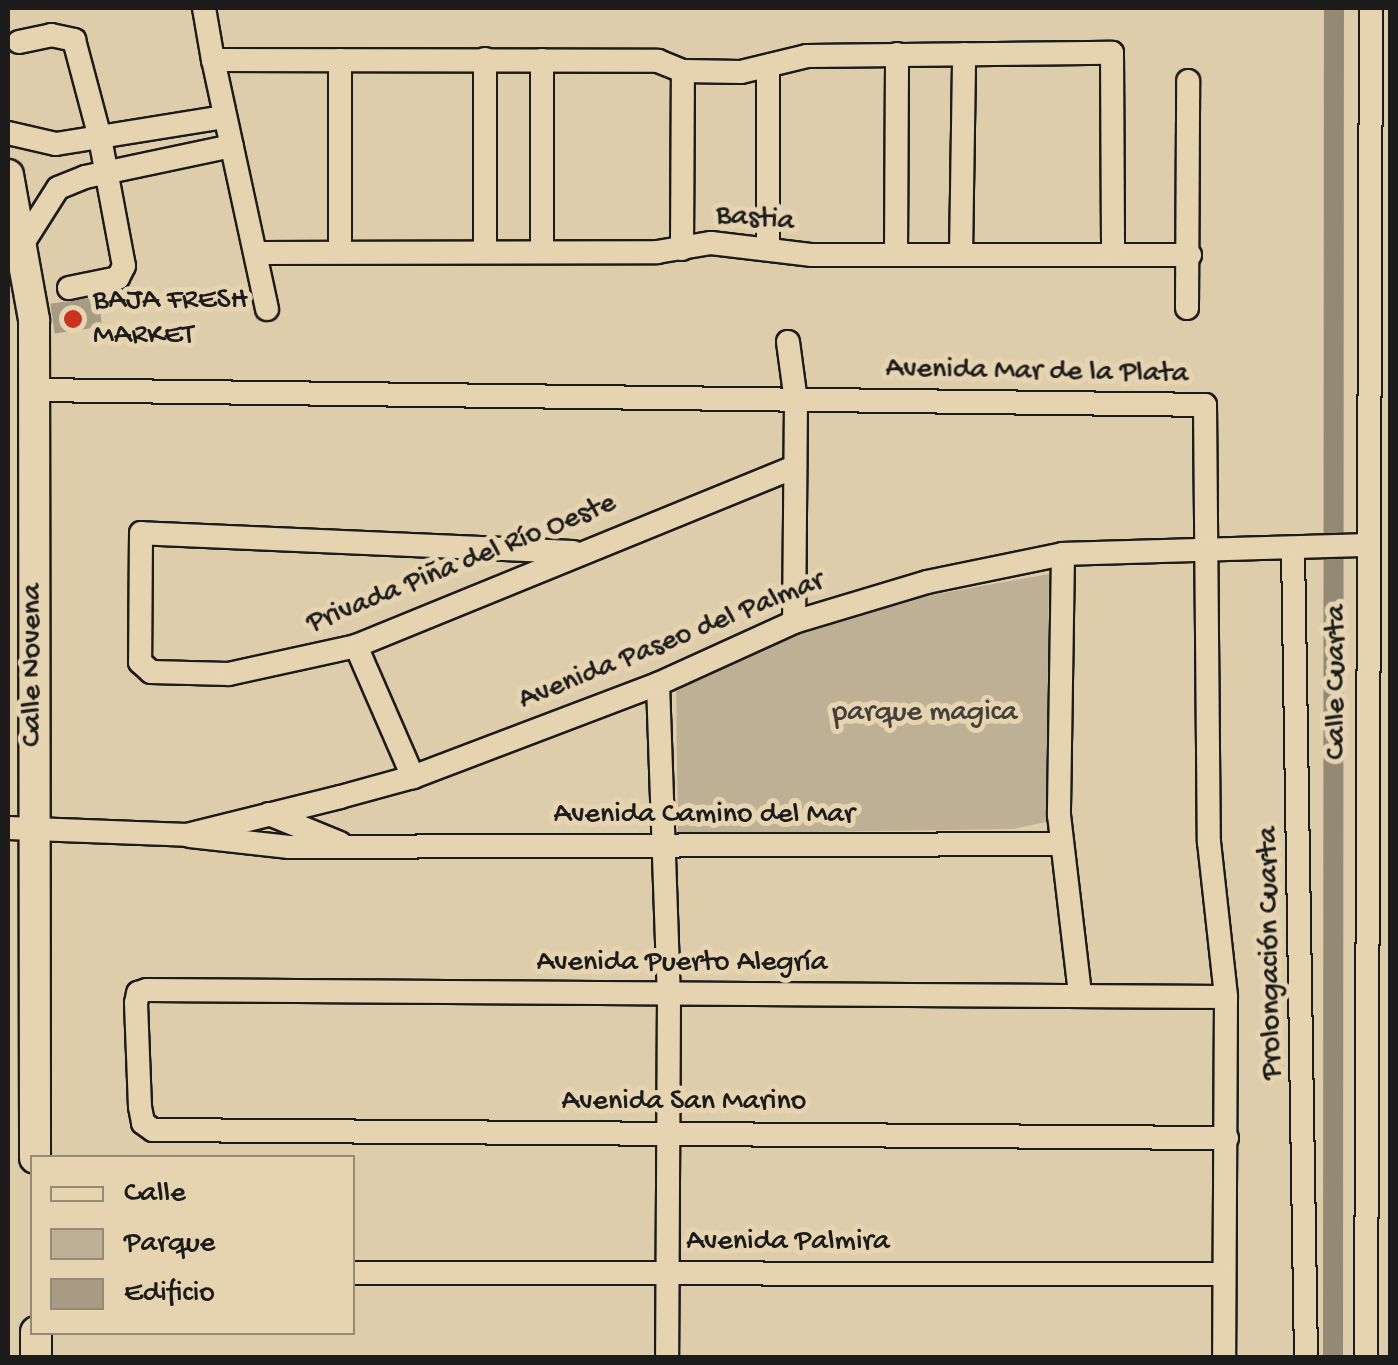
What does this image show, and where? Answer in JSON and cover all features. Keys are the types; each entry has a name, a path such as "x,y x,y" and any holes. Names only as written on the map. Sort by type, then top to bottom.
{"main road":[{"name":"Calle Novena","path":"8,175 23,243 34,390 21,831 35,1155"}],"street":[{"path":"204,8 267,310"},
{"name":"Calle Cuarta","path":"1366,1358 1359,546 1371,8"},
{"path":"19,42 51,35 74,40 100,138 124,266 118,278 69,288"},
{"path":"213,60 658,61 684,71 768,69 807,56 1112,53 1113,255"},
{"path":"896,255 897,54"},
{"path":"961,255 964,54"},
{"path":"485,59 486,251"},
{"path":"340,60 340,252"},
{"path":"542,60 542,252"},
{"path":"768,69 768,249"},
{"path":"682,249 684,71"},
{"path":"1187,308 1188,81"},
{"path":"8,133 56,144 225,118"},
{"path":"23,243 58,188 105,172 232,146"},
{"name":"Bastia","path":"256,252 542,252 682,249 711,243 896,255 1190,255"},
{"path":"788,342 796,401 794,622"},
{"name":"Avenida Mar de la Plata","path":"34,390 1205,405 1210,424 1206,550 1209,842 1226,997 1224,1358"},
{"name":"Privada Piña del Río Oeste","path":"573,552 140,533 143,669 229,674 356,646 573,552 794,466"},
{"name":"Avenida Paseo del Palmar","path":"21,831 186,835 340,798 412,777 658,684 794,622 884,592 1063,554 1359,546"},
{"name":"Prolongación Cuarta","path":"1300,549 1306,1358"},
{"path":"1063,554 1060,844 1080,994"},
{"path":"356,646 412,777"},
{"path":"658,684 670,994 664,1133 667,1358"},
{"path":"340,798 328,822 348,847"},
{"name":"Avenida Camino del Mar","path":"262,814 289,817 348,847"},
{"name":"Avenida Camino del Mar","path":"186,835 216,843 348,847 1060,844"},
{"name":"Avenida Puerto Alegría","path":"143,1123 138,993 1226,997"},
{"name":"Avenida San Marino","path":"143,1123 153,1130 1227,1138"},
{"path":"1366,1202 1390,1203"},
{"name":"Avenida Palmira","path":"355,1273 1222,1274"}],"green space":[{"name":"parque magica","path":"1049,574 1046,822 1013,829 678,834 676,684 871,606"}],"building":[{"name":"BAJA FRESH MARKET","path":"98,297 102,327 55,333 50,304"}],"waterway":[{"path":"1333,1358 1334,8"}],"place":[{"name":"BAJA FRESH MARKET","path":"73,319"}]}
